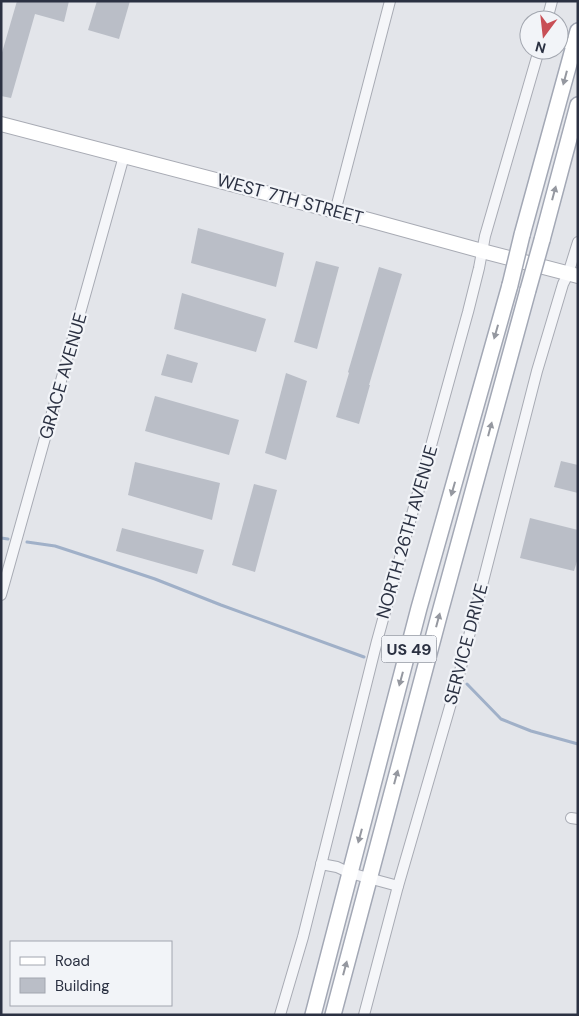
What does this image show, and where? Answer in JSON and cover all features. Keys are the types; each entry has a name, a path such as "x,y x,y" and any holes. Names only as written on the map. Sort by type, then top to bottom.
{"main road":[{"name":"US 49","path":"312,1015 420,608 510,285 576,38"},
{"name":"US 49","path":"333,1015 578,105"},
{"name":"WEST 7TH STREET","path":"1,124 573,275"}],"street":[{"path":"335,212 390,1"},
{"name":"NORTH 26TH AVENUE","path":"280,1015 322,864 377,641 468,312 485,236 536,60"},
{"name":"GRACE AVENUE","path":"1,595 124,156"},
{"name":"SERVICE DRIVE","path":"364,1015 398,886 458,678 537,371 563,284 573,275 578,242"},
{"path":"322,864 336,866 398,886"}],"building":[{"path":"17,1 69,1 64,22 35,14 11,98 1,96 1,56"},
{"path":"97,1 130,1 119,39 88,30"},
{"path":"198,228 284,253 276,287 191,263"},
{"path":"316,261 339,267 317,349 294,342"},
{"path":"379,267 402,274 359,424 336,417"},
{"path":"182,293 266,319 256,352 174,329"},
{"path":"167,354 198,363 192,383 161,375"},
{"path":"286,373 307,381 286,460 265,453"},
{"path":"155,396 239,420 229,455 145,431"},
{"path":"561,461 578,465 578,493 554,487"},
{"path":"135,462 220,483 212,520 128,495"},
{"path":"254,484 277,490 255,572 232,565"},
{"path":"530,518 578,530 578,558 574,571 520,558"},
{"path":"122,528 204,550 197,574 116,551"}],"waterway":[{"path":"1,538 8,539"},
{"path":"27,542 55,546 155,579 364,657"},
{"path":"467,684 501,719 531,731 578,744"}]}
